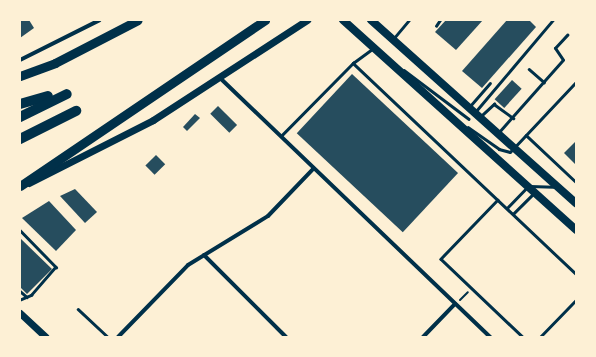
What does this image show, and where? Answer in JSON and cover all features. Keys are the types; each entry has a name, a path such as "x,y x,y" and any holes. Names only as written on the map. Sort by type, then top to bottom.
{"highway":[{"path":"20,117 67,94"},
{"path":"20,104 48,96"},
{"path":"20,139 76,111"}],"main road":[{"path":"20,76 55,63 138,20"},
{"path":"20,186 265,20"},
{"path":"343,20 375,46 576,230"},
{"path":"371,20 394,38 576,203"}],"street":[{"path":"20,60 100,20"},
{"path":"20,186 126,135 307,20"},
{"path":"219,77 490,337"},
{"path":"118,337 177,275 204,255 268,216 314,168"},
{"path":"204,255 286,337"},
{"path":"423,337 456,304"},
{"path":"20,313 46,337"}],"lane":[{"path":"394,38 409,20"},
{"path":"436,26 440,20"},
{"path":"475,111 553,20"},
{"path":"499,132 563,60 555,48 567,35"},
{"path":"281,136 353,63 375,46"},
{"path":"353,63 576,274"},
{"path":"398,67 429,86 469,119"},
{"path":"529,69 544,82"},
{"path":"458,122 499,149 510,152 576,82"},
{"path":"475,111 490,83"},
{"path":"475,111 494,104 512,118"},
{"path":"526,135 576,182"},
{"path":"506,208 527,186 559,187"},
{"path":"513,214 534,193"},
{"path":"498,200 441,259 523,337"},
{"path":"20,230 56,267 27,297 20,300"},
{"path":"20,291 27,297"},
{"path":"540,337 576,300"},
{"path":"78,309 108,337"}],"path":[{"path":"456,304 472,288"}],"building":[{"path":"20,20 29,20 34,28 20,38"},
{"path":"446,20 483,20 456,50 435,32"},
{"path":"507,20 529,20 536,27 482,88 462,71"},
{"path":"352,74 458,173 403,232 297,133"},
{"path":"512,80 522,89 504,108 495,99"},
{"path":"218,106 237,125 229,133 210,114"},
{"path":"195,114 200,118 187,131 183,127"},
{"path":"576,141 576,165 564,153"},
{"path":"156,155 165,164 155,175 145,166"},
{"path":"75,189 97,212 85,223 60,196"},
{"path":"49,201 76,230 56,251 22,218"},
{"path":"20,238 52,269 27,294 20,287"}]}
